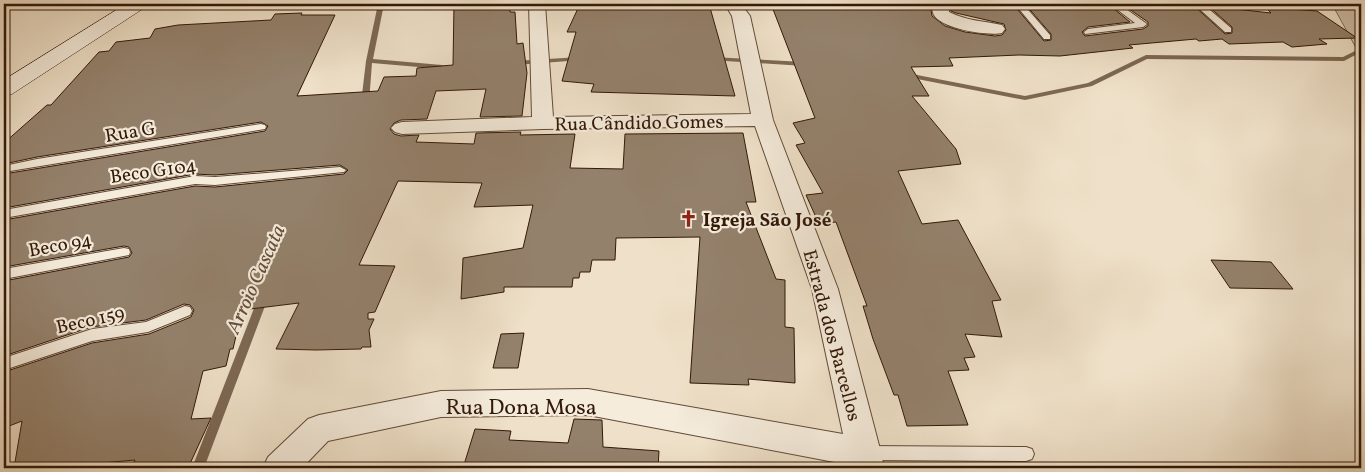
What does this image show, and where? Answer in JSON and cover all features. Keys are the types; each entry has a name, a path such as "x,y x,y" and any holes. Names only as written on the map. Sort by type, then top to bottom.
{"main road":[{"path":"5,90 138,4"}],"street":[{"name":"Rua Cândido Gomes","path":"537,4 543,123 763,120"},
{"name":"Estrada dos Barcellos","path":"733,4 741,16 763,120 825,289 866,461"},
{"path":"940,4 941,14 954,22 972,28 996,29"},
{"path":"402,128 543,123"},
{"name":"Rua Dona Mosa","path":"280,468 319,429 441,404 588,402 866,461"}],"lane":[{"path":"1019,4 1047,37"},
{"path":"1088,32 1143,24 1114,4"},
{"path":"1198,4 1228,30"},
{"name":"Rua G","path":"4,169 37,162 261,127"},
{"name":"Beco G104","path":"4,214 195,180 215,182 340,170"},
{"name":"Beco 94","path":"4,274 124,252"},
{"name":"Beco 159","path":"4,364 92,335 148,327 185,311"},
{"path":"866,461 1026,454"}],"shaded area":[{"path":"1332,4 1361,4 1361,57"}],"building":[{"path":"454,4 510,4 510,12 515,12 517,44 523,43 527,73 522,116 480,117 486,89 436,91 427,119 401,120 394,123 390,129 394,134 401,136 419,135 416,142 474,144 476,133 521,132 520,135 575,134 570,168 623,169 625,134 743,133 756,202 746,202 776,279 785,280 785,327 794,328 795,383 748,379 749,385 690,383 700,237 616,238 615,260 592,260 590,272 580,272 579,278 573,278 572,287 504,287 504,292 461,299 463,258 523,248 533,205 474,207 482,183 398,181 359,265 395,266 375,312 368,313 368,319 374,319 369,330 371,347 316,350 276,349 299,303 242,310 233,349 230,349 226,366 203,371 191,419 211,418 188,468 131,468 135,460 47,468 14,468 22,421 4,428 4,372 92,343 149,334 191,317 194,310 190,305 184,304 146,320 91,327 4,356 4,281 129,257 132,253 129,247 124,246 4,267 4,220 195,186 215,187 344,174 348,170 340,165 215,175 195,174 4,208 4,174 265,131 268,126 261,122 37,157 4,164 4,143 47,105 51,105 99,52 109,51 116,42 150,38 155,29 178,25 271,20 275,14 335,15 297,96 378,91 384,77 416,76 417,68 453,65"},
{"path":"580,4 709,4 735,96 591,92 594,84 562,81 576,32 567,32"},
{"path":"771,4 930,4 932,16 945,26 965,32 995,36 1002,35 1006,30 1004,24 956,13 951,11 950,4 1013,4 1044,41 1051,40 1051,34 1025,4 1108,4 1130,22 1088,27 1082,32 1085,36 1143,29 1148,26 1148,22 1122,4 1192,4 1225,34 1232,33 1232,27 1208,6 1271,13 1265,7 1317,11 1357,38 1319,39 1327,44 1292,47 1283,42 1229,44 1222,39 1199,41 1196,39 1129,45 1133,48 1060,56 1019,55 949,58 953,66 911,67 929,96 912,96 956,149 961,164 898,171 922,224 958,220 1001,300 992,301 1002,337 965,334 975,357 964,358 969,370 948,371 968,425 907,426 898,395 894,395 873,339 863,306 867,306 836,222 819,224 806,195 823,193 796,145 805,143 793,123 815,118"},
{"path":"1211,260 1271,262 1293,289 1230,288"},
{"path":"524,333 518,368 493,368 501,334"},
{"path":"574,419 602,420 603,447 659,451 658,468 463,468 475,429 511,431 509,440 568,443"}],"waterway":[{"name":"Arroio Cascata","path":"369,61 381,4"},
{"path":"907,75 1025,98 1090,85 1146,57 1344,59 1361,50"},
{"path":"515,63 580,59"},
{"path":"712,59 804,64"},
{"name":"Arroio Cascata","path":"365,103 369,61"},
{"path":"369,61 442,67"},
{"name":"Arroio Cascata","path":"198,468 263,298"}],"place":[{"name":"Igreja São José","path":"689,219"}]}
